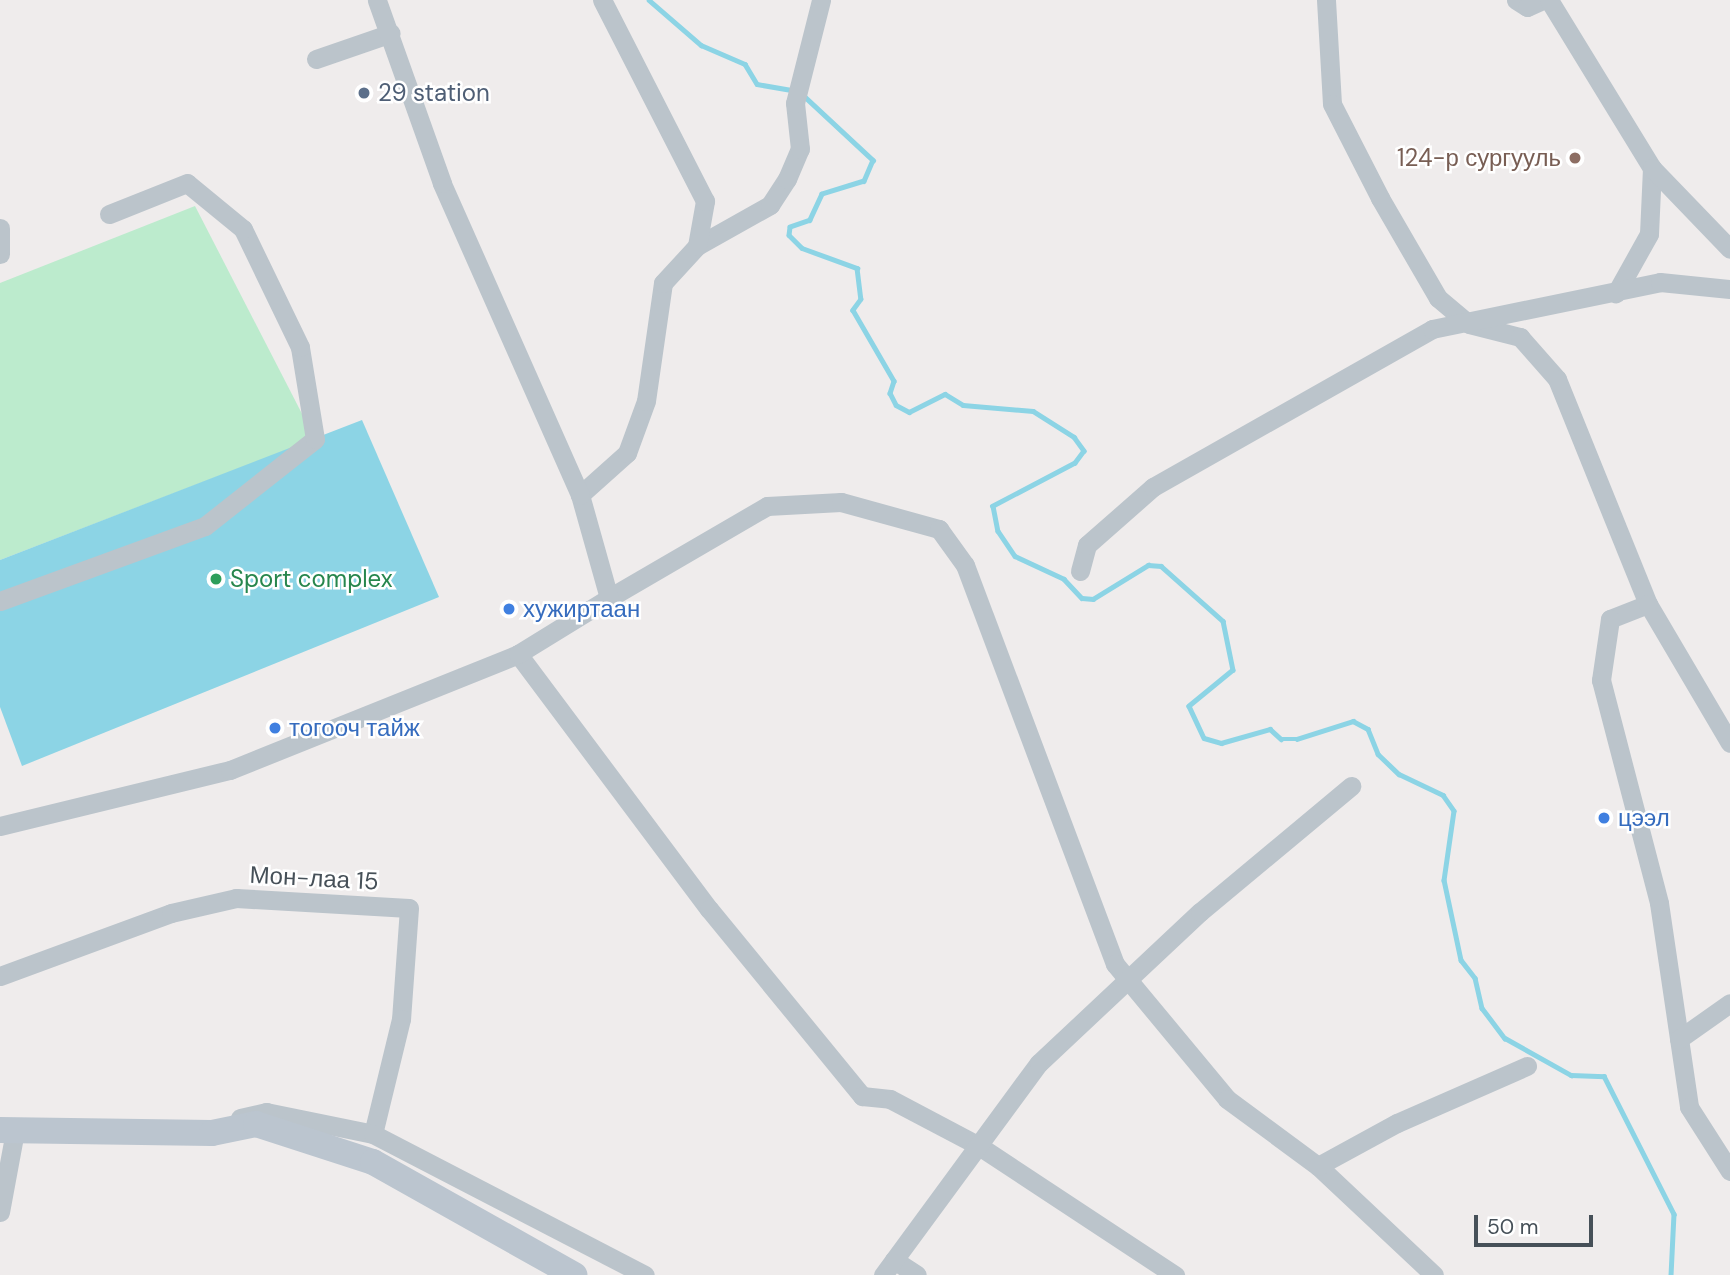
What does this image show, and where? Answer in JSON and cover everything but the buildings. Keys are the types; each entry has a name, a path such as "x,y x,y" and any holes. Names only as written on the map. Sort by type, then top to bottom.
{"main road":[{"path":"7,1131 167,1134 256,1124 373,1163 574,1275"}],"street":[{"path":"377,0 391,33 442,183 580,495 610,598"},
{"path":"602,0 705,201 697,246"},
{"path":"580,495 627,453 646,401 663,283 697,246 770,205 800,149 795,103 798,82 821,0"},
{"path":"1326,0 1332,104 1438,298 1469,324 1520,337 1557,379 1648,604 1730,743"},
{"path":"1516,0 1527,7 1543,0"},
{"path":"1549,0 1653,168 1730,248"},
{"path":"316,59 391,33"},
{"path":"1616,293 1649,234 1653,168"},
{"path":"0,601 205,526 315,439 300,347 243,229 187,183 109,214"},
{"path":"0,228 0,254"},
{"path":"1080,571 1087,545 1153,487 1432,329 1469,324 1660,282 1730,289"},
{"path":"0,826 230,770 518,654 767,506 841,502 939,529 965,565 1115,964 1227,1099 1318,1166 1434,1275"},
{"path":"1648,604 1610,619 1601,680 1659,904 1689,1107 1730,1171"},
{"path":"518,654 770,982 862,1096 890,1099 979,1146 1175,1275"},
{"path":"917,1275 889,1268 1039,1063 1128,977 1351,786"},
{"name":"Мон-лаа 15","path":"0,976 171,912 236,898 409,908 401,1019 373,1134"},
{"path":"1679,1039 1730,1003"},
{"path":"1318,1166 1397,1123 1527,1066"},
{"path":"167,1134 266,1112 373,1134 645,1275"},
{"path":"0,1212 7,1131"}],"green space":[{"path":"195,206 315,439 0,560 0,283"}],"water":[{"name":"Sport complex","path":"362,420 439,597 22,766 0,707 0,560"}],"waterway":[{"path":"649,0 701,45 745,64 757,84 792,90"},
{"path":"803,95 873,160 864,181 822,194 810,220 790,227 789,235 802,248 857,268 861,299 853,310 894,381 890,393 896,405 909,412 945,394 963,405 1033,411 1074,437 1084,451 1075,463 993,506 998,531 1015,556 1064,579 1082,598 1093,599 1148,565 1161,566 1223,621 1233,670 1189,706 1204,738 1221,743 1270,729 1281,739 1297,739 1353,721 1368,729 1378,754 1399,774 1443,795 1454,811 1444,880 1461,960 1475,978 1482,1008 1505,1038 1571,1075 1604,1076 1674,1214 1671,1275"}],"place":[{"name":"29 station","path":"364,93"},
{"name":"124-р сургууль","path":"1575,158"},
{"name":"Sport complex","path":"216,579"},
{"name":"хужиртаан","path":"509,609"},
{"name":"тогооч тайж","path":"275,728"},
{"name":"цээл","path":"1604,818"}]}
